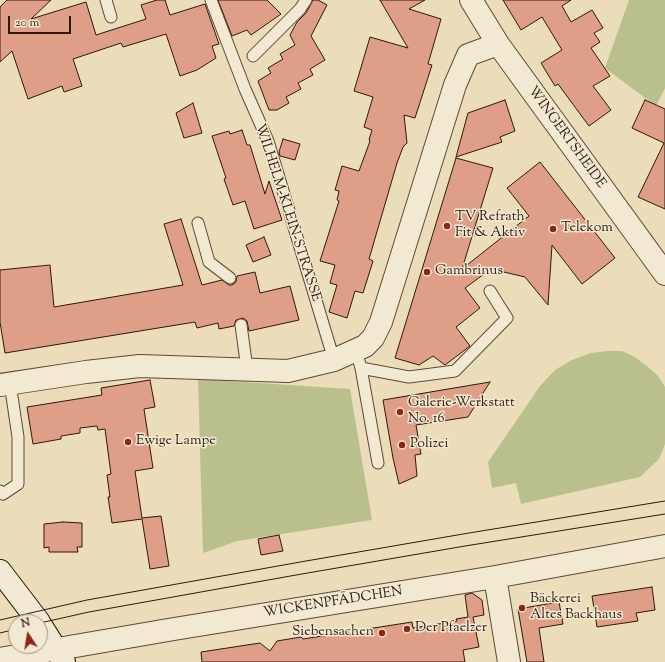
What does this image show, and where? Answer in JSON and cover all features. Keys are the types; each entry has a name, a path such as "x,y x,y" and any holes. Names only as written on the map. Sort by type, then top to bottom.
{"street":[{"name":"WINGERTSHEIDE","path":"471,0 498,44 665,274"},
{"path":"5,384 140,366 288,371 334,360 358,360 365,346 374,338 381,322 455,85 468,55 498,44"},
{"name":"WICKENPFÄDCHEN","path":"0,660 60,656 182,628 496,577 665,546"},
{"path":"0,571 32,614"},
{"path":"496,577 509,662"},
{"path":"48,637 60,656"}],"lane":[{"path":"106,0 111,16"},
{"name":"WILHELM-KLEIN-STRASSE","path":"211,0 245,89 268,141 334,360"},
{"path":"253,56 300,9 306,0"},
{"path":"198,223 209,262 230,278"},
{"path":"378,463 358,360 409,377 455,372 507,318 490,291"},
{"path":"241,325 247,369"},
{"path":"0,491 3,494 18,484 18,437 5,384"}],"green space":[{"path":"629,0 665,0 665,88 656,106 605,68"},
{"path":"622,351 635,357 658,376 665,387 665,444 659,459 640,477 521,504 516,483 492,488 488,462 540,386 555,370 572,360 591,353"},
{"path":"198,379 350,389 372,520 237,541 203,553"}],"building":[{"path":"7,0 51,0 31,19 86,2 96,35 146,19 141,5 157,0 165,0 170,15 205,4 219,44 212,46 216,58 197,70 180,76 166,34 123,47 121,43 73,59 82,86 64,92 62,86 28,99 12,51 0,62 0,7"},
{"path":"218,0 267,0 281,14 251,35 247,30 232,36"},
{"path":"313,0 318,0 327,5 311,36 325,60 310,69 313,75 298,83 301,89 286,97 289,103 277,110 269,110 258,81 271,73 268,68 283,59 280,54 295,45 290,35 297,22 306,13"},
{"path":"380,0 425,0 409,9 441,19 428,64 432,65 415,118 404,115 407,143 403,147 397,163 369,259 373,261 363,293 355,291 347,318 329,312 337,285 330,283 335,265 320,261 339,201 337,200 339,191 335,190 342,166 359,171 370,141 372,130 364,127 373,97 354,91 370,37 408,48"},
{"path":"503,0 571,0 562,6 571,22 592,10 603,28 594,33 600,42 591,48 610,76 593,86 611,110 589,126 558,84 555,86 541,63 562,50 542,17 521,30"},
{"path":"505,100 515,131 500,137 502,142 456,157 468,113"},
{"path":"645,100 665,109 665,209 638,197 664,143 632,128"},
{"path":"193,103 202,133 184,138 176,113"},
{"path":"242,130 247,145 250,145 265,194 269,181 282,220 254,229 245,201 233,205 212,136 229,131 230,134"},
{"path":"283,139 300,144 295,160 280,156 279,152"},
{"path":"456,158 493,168 462,269 529,216 507,188 540,162 615,258 582,284 552,245 548,305 525,277 491,269 465,288 480,308 456,327 470,346 445,365 433,356 419,365 395,358"},
{"path":"181,219 202,285 222,280 229,285 232,285 236,282 237,276 255,272 260,293 290,286 299,320 249,331 247,321 243,318 236,320 234,326 219,329 218,323 197,328 195,322 5,353 0,322 0,270 50,265 54,307 183,285 164,224"},
{"path":"264,237 271,255 253,262 246,245"},
{"name":"Ewige Lampe","path":"150,380 155,407 144,409 153,468 135,471 142,518 161,516 169,566 150,569 142,519 112,523 108,497 110,497 107,475 111,474 105,429 98,430 97,426 80,428 80,433 61,436 61,439 33,444 27,407 102,395 101,388"},
{"path":"490,382 468,417 416,425 421,454 415,455 417,476 399,484 383,400"},
{"path":"63,522 82,523 82,547 77,547 78,552 49,552 49,547 44,548 44,524"},
{"path":"279,535 283,551 261,555 258,539"},
{"path":"652,587 655,610 636,613 638,621 597,627 592,596"},
{"path":"472,593 482,600 484,615 473,617 479,647 463,650 465,662 202,662 201,652 260,643 270,651 277,641 301,637 303,639 412,622 413,628 457,621 456,619 468,617 465,595"},
{"path":"559,602 563,624 539,628 544,662 527,662 518,609"}],"tram line":[{"path":"0,620 87,600 469,533 665,501"},
{"path":"48,621 89,612 296,575 665,514"},
{"path":"0,633 8,631"}],"place":[{"name":"TV Refrath Fit & Aktiv","path":"447,226"},
{"name":"Telekom","path":"553,229"},
{"name":"Gambrinus","path":"427,272"},
{"name":"Galerie-Werkstatt No. 16","path":"400,412"},
{"name":"Ewige Lampe","path":"128,442"},
{"name":"Polizei","path":"402,445"},
{"name":"Bäckerei Altes Backhaus","path":"522,608"},
{"name":"Der Pfaelzer","path":"407,629"},
{"name":"Siebensachen","path":"382,633"}]}
